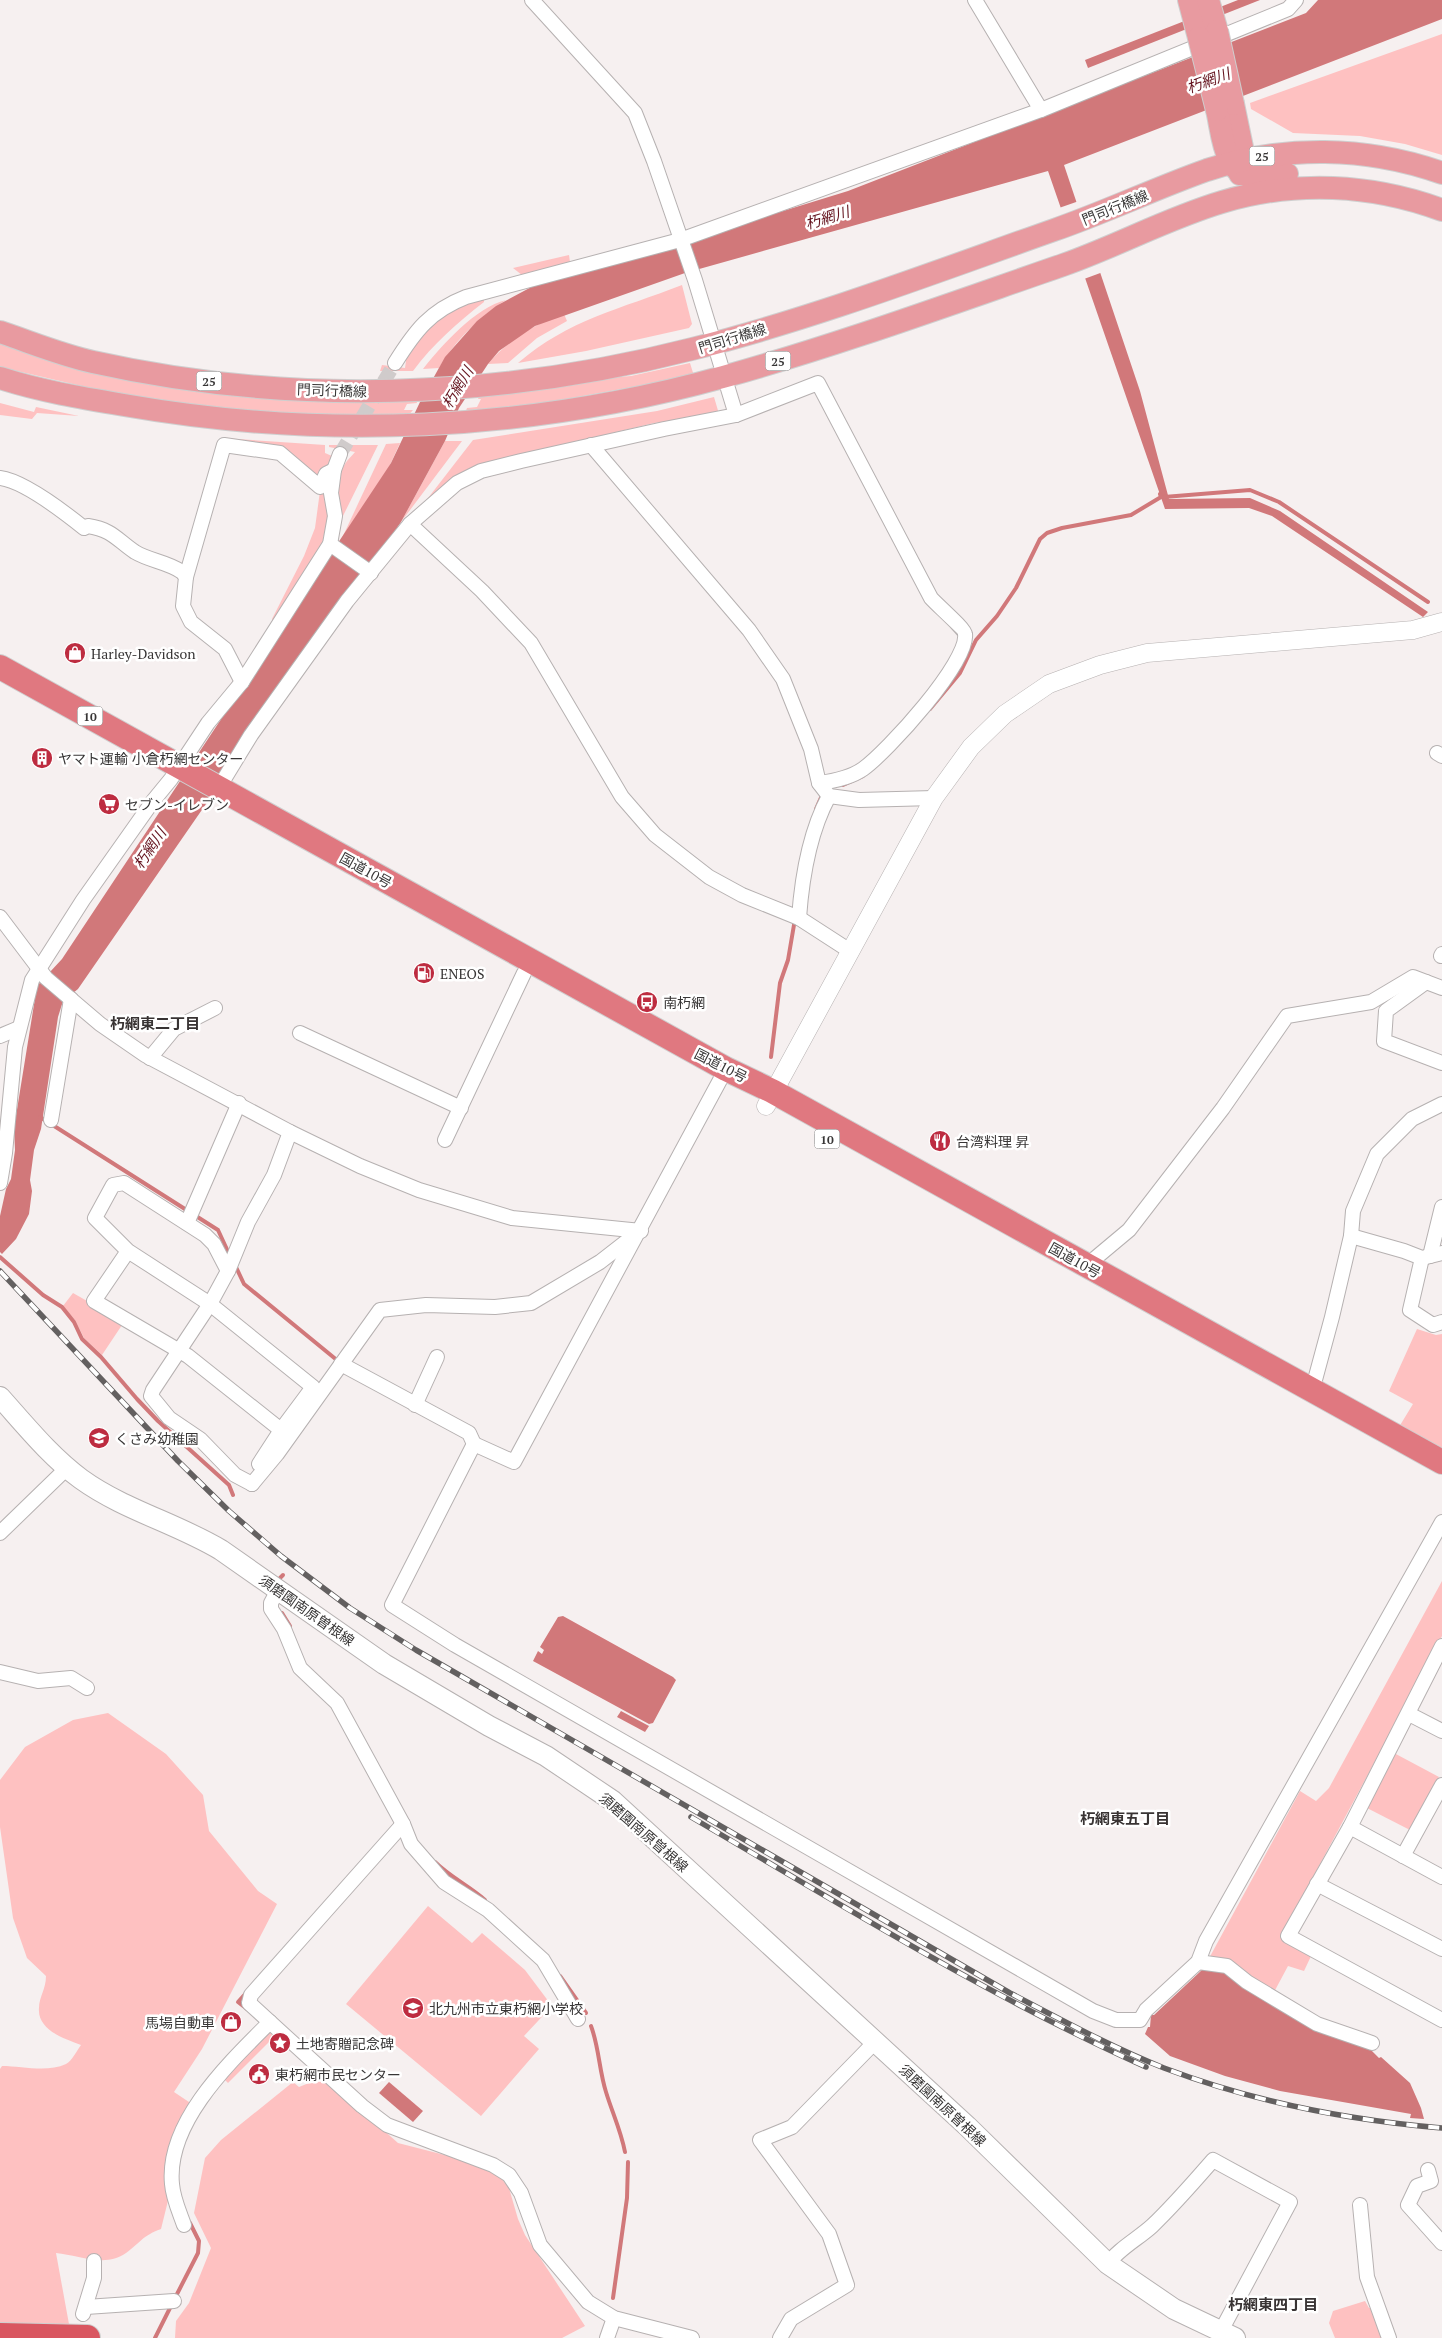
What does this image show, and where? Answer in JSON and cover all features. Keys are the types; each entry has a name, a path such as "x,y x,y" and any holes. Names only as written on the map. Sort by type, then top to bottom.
{"highway":[{"name":"国道10号","path":"0,667 175,773"},
{"name":"国道10号","path":"0,684 175,773 723,1076"},
{"name":"国道10号","path":"215,795 524,973 769,1098 1086,1266 1442,1462"},
{"name":"国道10号","path":"769,1098 1442,1478"},
{"path":"0,2336 86,2319"}],"main road":[{"path":"1189,0 1208,35"},
{"path":"1208,0 1208,35 1236,157 1232,190 1219,203"},
{"name":"門司行橋線","path":"0,332 89,361 177,378 242,385 348,392 483,386 582,372 712,344 836,306 1064,227 1236,157 1298,152 1350,152 1402,160 1442,173"},
{"path":"1236,157 1258,178 1303,173 1344,174 1409,186 1442,199"},
{"name":"25","path":"0,378 24,386 110,403 217,419 347,427 407,427 472,423 570,410 640,397 723,377 856,337 1075,261 1219,203 1271,191 1327,188 1359,189 1391,194 1442,210"},
{"name":"須磨園南原曽根線","path":"0,1397 49,1453 67,1468 112,1498 202,1538 384,1664 489,1726 546,1756 613,1802 967,2126 1108,2264 1174,2308 1228,2334"}],"street":[{"path":"532,0 635,113 654,161 695,280 712,344 736,415"},
{"path":"976,0 1041,110"},
{"path":"395,363 410,338 445,306 500,287 680,240 1041,110 1288,8 1296,0"},
{"path":"215,795 251,735 348,601 368,570 410,524 457,483 482,470 736,415 818,383 931,598 944,614 963,628 966,635 955,664 933,696 898,736 863,769 842,780 819,783"},
{"path":"242,682 225,648 191,622 183,606 186,577 224,445 280,453 320,487 326,474 334,470"},
{"path":"591,445 749,630 783,679 811,749 819,783 829,796 858,800 934,798"},
{"path":"0,1183 19,1028 28,993 42,974 83,900 152,801 175,773 208,723 242,682 335,547 332,493 334,470 340,454"},
{"path":"0,478 13,482 54,506 84,528 88,526 107,531 119,538 135,552 177,568 186,577"},
{"path":"410,524 482,591 531,643 622,797 655,836 708,877 742,895 799,918 850,950"},
{"path":"335,547 368,570"},
{"path":"769,1098 934,798 971,746 1005,714 1049,684 1100,665 1147,653 1413,630 1442,622"},
{"path":"799,918 807,855 819,814 829,796"},
{"path":"0,917 42,974 100,1024 150,1058 239,1103 290,1132 360,1166 419,1190 512,1218 640,1231"},
{"path":"445,1140 524,973"},
{"path":"1086,1266 1129,1230 1223,1108 1287,1016 1372,1002 1413,977 1442,988"},
{"path":"1426,982 1386,1011 1384,1041 1442,1063"},
{"path":"51,1120 71,998"},
{"path":"150,1058 174,1029 216,1008"},
{"path":"0,1036 19,1028"},
{"path":"300,1033 460,1108"},
{"path":"340,1364 470,1433 474,1444 514,1462 723,1076"},
{"path":"190,1217 239,1103"},
{"path":"1312,1391 1351,1236 1353,1211 1377,1154 1412,1119 1442,1104"},
{"path":"252,1484 235,1475 200,1439 169,1418 152,1400 153,1390 210,1304 228,1269 248,1222 274,1175 290,1132"},
{"path":"228,1269 214,1244 190,1217 124,1183 113,1185 95,1218 128,1251 210,1304 313,1387 281,1430 254,1472 252,1484"},
{"path":"1442,1207 1431,1256 1410,1310 1433,1325 1442,1322"},
{"path":"252,1484 277,1454 380,1310 426,1305 495,1307 531,1303 600,1262 640,1231"},
{"path":"1351,1236 1431,1256"},
{"path":"128,1251 94,1301 169,1343 179,1352 188,1356 281,1430"},
{"path":"415,1405 437,1357"},
{"path":"474,1444 392,1605 455,1645 629,1746 1093,2011 1116,2020 1140,2020 1146,2010 1198,1962 1206,1941 1442,1522"},
{"path":"0,1533 67,1468"},
{"path":"279,1591 271,1603 271,1608 284,1629 300,1668 337,1703 403,1824 411,1844 444,1882 488,1910 543,1960 578,2019"},
{"path":"1442,1646 1350,1827 1288,1936 1442,2020"},
{"path":"0,1672 38,1681 71,1678 87,1688"},
{"path":"1408,1714 1442,1731"},
{"path":"1404,1856 1438,1803 1442,1785"},
{"path":"403,1824 250,1995 249,2003 362,2106 387,2125 492,2165 510,2175 520,2193 540,2245 588,2302 614,2318 692,2338"},
{"path":"1350,1827 1442,1877"},
{"path":"1317,1884 1442,1949"},
{"path":"1198,1962 1227,1966 1247,1982 1317,2024 1372,2043"},
{"path":"184,2225 172,2183 175,2154 184,2127 205,2091 270,2022"},
{"path":"780,2338 791,2319 847,2286 829,2234 760,2140 792,2127 874,2042"},
{"path":"1108,2264 1113,2256 1137,2240 1172,2207 1213,2160 1290,2202 1228,2334"},
{"path":"1428,2170 1431,2181 1417,2186 1408,2205 1442,2243"},
{"path":"1360,2205 1367,2277 1389,2338"},
{"path":"94,2262 94,2278 86,2319 174,2301"},
{"path":"607,2338 614,2318"}],"shaded area":[{"path":"1442,34 1442,155 1405,144 1360,136 1293,133 1251,109 1250,103"},
{"path":"569,255 570,262 522,275 513,268"},
{"path":"682,285 692,324 689,328 586,351 518,363 537,348 576,325"},
{"path":"484,298 484,302 446,334 413,371 380,371 382,365 405,368 406,361 401,361 429,326 456,307"},
{"path":"506,300 468,330 439,368 423,369 460,328 483,310"},
{"path":"564,314 567,321 537,338 508,363 488,364 504,347 522,334"},
{"path":"0,343 416,400 417,403 407,404 404,410 413,410 407,417 244,412 103,391 0,367"},
{"path":"690,363 694,376 527,406 466,411 467,408 477,407 481,399 478,399 480,394 631,376"},
{"path":"714,397 719,414 654,423 487,463 418,511 473,440 657,411"},
{"path":"0,403 34,412 36,407 79,416 37,413 32,419 0,415"},
{"path":"223,438 325,445 325,453 332,456 319,484 281,451"},
{"path":"445,441 462,441 401,522"},
{"path":"400,443 389,467 342,538 386,444"},
{"path":"329,445 378,445 342,518 338,506 338,483 342,470 355,452 329,447"},
{"path":"320,491 325,493 328,518 322,544 274,625 272,619 304,556 315,528"},
{"path":"73,1293 124,1322 102,1355 84,1338 75,1320 63,1306"},
{"path":"1417,1329 1436,1335 1442,1334 1442,1449 1399,1427 1413,1404 1389,1391"},
{"path":"1442,1581 1442,1636 1281,1937 1312,1954 1304,1971 1288,1966 1273,1994 1207,1962 1300,1791 1316,1801 1329,1788"},
{"path":"108,1713 166,1754 203,1795 209,1831 258,1891 277,1904 202,2049 174,2092 192,2104 161,2229 146,2237 126,2253 110,2260 56,2253 71,2335 0,2338 0,2069 2,2066 43,2069 59,2067 68,2063 81,2045 67,2040 47,2028 40,2016 39,2004 46,1976 27,1958 13,1918 0,1827 0,1780 25,1747 73,1720"},
{"path":"1394,1753 1439,1777 1410,1830 1365,1807"},
{"path":"428,1906 472,1943 482,1933 525,1970 552,2006 524,2036 539,2049 481,2116 346,2004"},
{"path":"269,2031 275,2036 228,2083 223,2078"},
{"path":"324,2077 398,2143 472,2162 497,2173 509,2188 525,2235 585,2326 562,2338 175,2338 176,2321 189,2303 211,2248 194,2213 205,2158 221,2140 293,2082 299,2087"},
{"path":"1365,2301 1369,2308 1374,2308 1383,2338 1335,2338 1329,2323 1333,2311"}],"water":[{"path":"1238,0 1260,0 1088,68 1085,60"},
{"name":"朽網川","path":"1318,0 1442,0 1442,19 1064,165 1140,391 1169,499 1250,498 1280,511 1428,612 1423,617 1272,516 1249,508 1165,509 1048,171 685,273 535,326 499,351 488,364 459,408 445,441 401,522 78,989 63,1001 58,1017 41,1129 34,1150 30,1180 32,1191 29,1214 16,1239 2,1254 0,1252 0,1216 6,1189 11,1179 15,1150 14,1128 37,986 62,959 391,463 420,402 445,357 477,321 496,306 537,284 641,255 848,191 1306,13"},
{"path":"563,1616 676,1680 653,1723 649,1724 533,1661 538,1651 542,1654 544,1650 540,1647 558,1617"},
{"path":"621,1711 649,1726 645,1732 617,1717"},
{"path":"1203,1969 1223,1971 1369,2048 1410,2083 1424,2119 1410,2118 1411,2114 1280,2091 1225,2076 1170,2056 1145,2034 1148,2027 1150,2027 1151,2015 1154,2015"},
{"path":"389,2082 423,2111 413,2122 379,2093"}],"pier":[{"path":"1079,201 1103,272 1084,279 1059,208"}],"waterway":[{"path":"1164,497 1250,490 1279,502 1428,602"},
{"path":"930,709 960,673 976,640 997,616 1016,588 1040,539 1047,533 1062,528 1131,515 1161,497 1160,494"},
{"path":"843,785 863,776"},
{"path":"816,809 823,793"},
{"path":"771,1057 780,983 788,960 795,919"},
{"path":"40,1117 218,1230 230,1256"},
{"path":"0,1257 43,1295 62,1307 74,1322 82,1339 101,1357 158,1421 229,1485 233,1495"},
{"path":"235,1265 244,1284 338,1361"},
{"path":"280,1578 283,1575"},
{"path":"282,1613 290,1626"},
{"path":"435,1862 485,1900"},
{"path":"560,1976 586,2013"},
{"path":"246,1993 238,2002 247,2009"},
{"path":"591,2026 608,2099 625,2152"},
{"path":"613,2298 627,2198 628,2162"},
{"path":"175,2298 198,2253 199,2241 190,2223"},
{"path":"155,2338 172,2304"}],"tunnel":[{"path":"340,454 395,363"}],"railway":[{"path":"0,1271 178,1461 229,1511 281,1556 350,1608 416,1650 1010,1993 1125,2051 1198,2080 1266,2100 1371,2120 1442,2128"},
{"path":"691,1817 972,1980 1146,2067"}],"place":[{"name":"Harley-Davidson","path":"75,653"},
{"name":"ヤマト運輸 小倉朽網センター","path":"42,758"},
{"name":"セブン-イレブン","path":"109,804"},
{"name":"ENEOS","path":"424,973"},
{"name":"南朽網","path":"647,1002"},
{"name":"台湾料理 昇","path":"940,1141"},
{"name":"くさみ幼稚園","path":"99,1438"},
{"name":"北九州市立東朽網小学校","path":"413,2008"},
{"name":"馬場自動車","path":"231,2022"},
{"name":"土地寄贈記念碑","path":"280,2043"},
{"name":"東朽網市民センター","path":"259,2074"}],"district":[{"name":"朽網東二丁目","path":"155,1023"},
{"name":"朽網東五丁目","path":"1125,1818"},
{"name":"朽網東四丁目","path":"1273,2304"}]}
